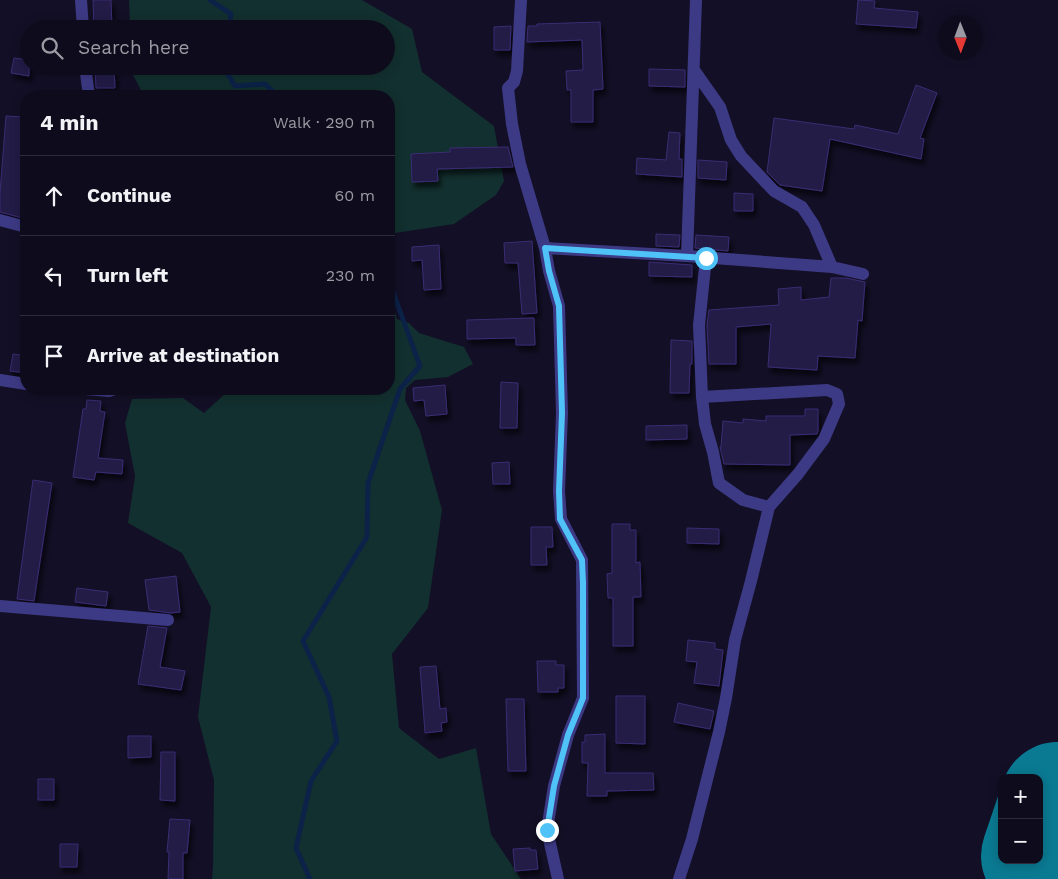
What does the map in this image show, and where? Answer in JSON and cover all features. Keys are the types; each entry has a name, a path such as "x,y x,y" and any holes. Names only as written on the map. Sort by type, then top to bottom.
{"street":[{"path":"81,0 82,20"},
{"path":"521,0 517,72 514,82 508,88 512,124 520,164 545,248 549,271 559,306 562,413 559,491 560,519 582,560 583,583 583,698 568,735 554,786 547,830 558,879"},
{"path":"687,256 696,0"},
{"path":"694,70 720,107 731,140 741,156 774,191 802,207 814,225 832,267"},
{"path":"86,75 87,90"},
{"path":"0,220 20,225"},
{"path":"545,248 832,267 863,274"},
{"path":"706,258 699,326 704,424 713,452 719,483 743,500 769,507"},
{"path":"0,380 20,383"},
{"path":"679,879 692,840 719,732 735,640 769,507 798,474 824,439 839,404 837,394 827,390 702,397"},
{"path":"0,606 168,620"}],"green space":[{"path":"129,0 362,0 412,29 422,72 494,126 504,181 496,195 454,224 395,233 395,90 141,90 133,75 395,75 395,20 130,20"},
{"path":"395,312 397,319 409,323 419,333 464,347 473,364 448,377 415,380 406,388 405,400 420,431 442,510 428,608 392,654 399,728 439,759 476,748 491,834 521,879 212,879 214,780 198,717 211,607 182,553 128,523 135,476 125,423 132,399 183,398 204,413 224,395 395,395"}],"building":[{"path":"93,0 111,0 112,20 94,20"},
{"path":"858,0 875,1 874,8 918,12 916,28 856,24"},
{"path":"600,22 603,89 593,90 593,122 571,122 571,90 567,90 566,71 583,70 582,40 527,42 528,26"},
{"path":"511,26 510,50 494,50 494,27"},
{"path":"14,58 20,59 20,74 11,73"},
{"path":"649,69 685,70 685,87 649,86"},
{"path":"95,75 114,75 115,88 96,88"},
{"path":"916,85 937,93 920,138 924,139 921,159 830,139 822,191 780,185 767,172 774,118 854,129 855,125 898,134"},
{"path":"6,116 20,117 20,217 0,212"},
{"path":"669,132 680,133 679,159 682,159 682,177 636,174 637,158 666,160"},
{"path":"508,147 513,167 437,169 438,181 412,182 411,154 450,152 450,148"},
{"path":"698,160 727,162 726,180 698,178"},
{"path":"734,193 753,194 753,211 734,211"},
{"path":"656,234 680,235 679,247 656,246"},
{"path":"696,235 729,237 728,251 695,248"},
{"path":"532,241 537,313 522,314 518,263 505,263 504,243"},
{"path":"439,245 441,289 424,290 422,260 412,261 412,247"},
{"path":"649,262 692,265 692,277 649,276"},
{"path":"831,278 846,278 865,282 862,321 858,320 855,358 818,356 817,370 768,367 771,324 736,327 736,364 709,364 707,325 709,310 779,305 778,289 801,287 801,300 829,297"},
{"path":"534,318 535,345 516,345 516,338 467,339 467,320"},
{"path":"671,340 692,341 689,393 670,393"},
{"path":"13,354 20,355 20,372 10,371"},
{"path":"501,382 518,383 517,428 500,428"},
{"path":"445,385 447,414 426,416 424,400 414,401 413,388"},
{"path":"87,400 101,401 100,411 105,412 98,458 123,460 122,474 96,472 94,480 73,477 83,409 86,409"},
{"path":"805,409 818,409 818,431 817,434 790,435 790,465 724,464 720,447 723,421 743,423 743,419 766,421 766,416 805,416"},
{"path":"687,425 687,439 646,440 646,426"},
{"path":"509,462 510,484 493,484 492,463"},
{"path":"33,480 52,483 34,601 17,599"},
{"path":"612,524 630,524 630,530 636,530 636,563 640,562 641,597 633,597 633,646 613,646 613,598 608,598 607,574 612,573"},
{"path":"531,527 552,527 553,547 546,547 547,565 531,565"},
{"path":"687,528 719,529 719,544 687,543"},
{"path":"176,576 180,612 171,613 149,610 145,580"},
{"path":"77,588 108,592 106,606 75,602"},
{"path":"148,626 167,628 160,667 185,671 181,690 138,684"},
{"path":"688,640 715,643 715,649 723,650 719,686 694,683 697,662 686,661"},
{"path":"537,661 556,661 556,665 564,665 564,688 558,688 558,692 538,692"},
{"path":"436,666 440,709 446,708 447,722 441,723 442,731 425,733 420,667"},
{"path":"616,696 645,696 645,744 616,743"},
{"path":"506,699 524,699 526,771 508,771"},
{"path":"678,703 714,711 710,729 674,722"},
{"path":"605,734 605,773 653,773 654,790 607,791 607,796 587,796 588,763 582,763 582,742 585,742 585,735"},
{"path":"128,736 151,736 151,757 128,758"},
{"path":"161,752 175,752 175,801 160,800"},
{"path":"38,779 54,779 54,800 38,800"},
{"path":"170,819 190,820 187,853 183,853 183,879 168,879 169,852 167,852"},
{"path":"60,844 78,844 77,867 60,867"},
{"path":"530,848 530,850 536,850 538,869 515,871 513,849"}],"waterway":[{"path":"210,0 231,14 230,20"},
{"path":"228,75 235,86 265,84 272,90"},
{"path":"310,879 296,848 311,781 337,741 329,697 303,641 367,537 368,483 400,389 420,366 395,297"}],"runway":[{"path":"1043,844 1058,800"}],"route":[{"path":"547,830 554,786 568,735 583,698 583,583 582,560 560,519 559,491 562,413 559,306 549,271 545,248 706,258"}]}
